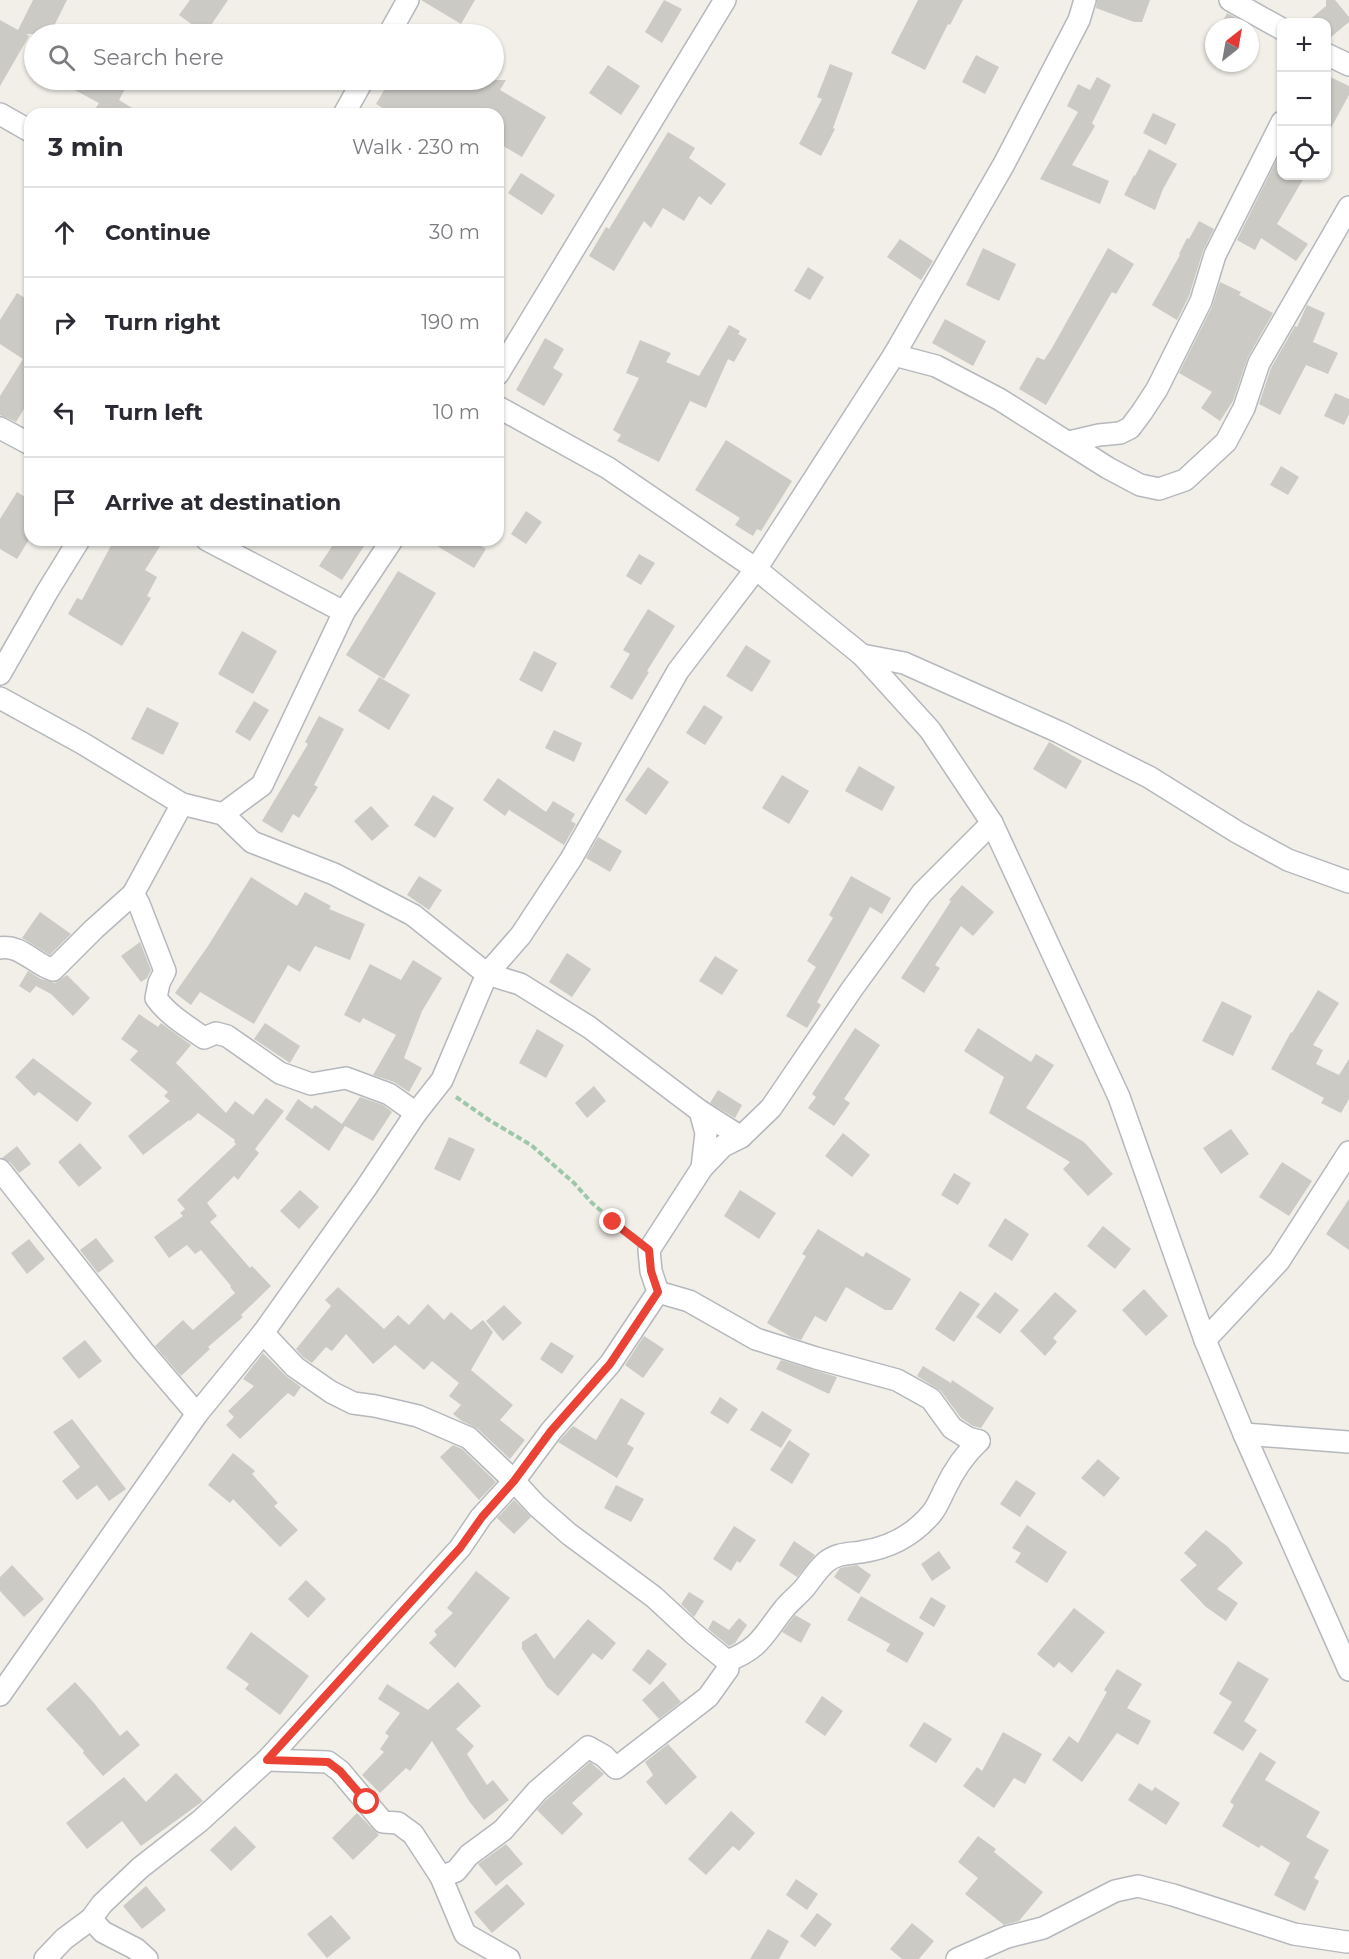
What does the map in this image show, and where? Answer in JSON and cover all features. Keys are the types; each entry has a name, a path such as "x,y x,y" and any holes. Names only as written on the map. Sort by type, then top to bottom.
{"street":[{"path":"395,24 408,0"},
{"path":"504,364 725,0"},
{"path":"0,1695 197,1414 263,1333 416,1113 442,1080 487,974 521,935 571,859 678,671 756,569 894,355 1004,164 1079,20 1085,0"},
{"path":"1230,0 1277,27"},
{"path":"1331,56 1349,65"},
{"path":"347,108 357,90"},
{"path":"0,114 24,128"},
{"path":"1069,442 1120,433 1130,428 1142,412 1157,389 1201,301 1215,255 1279,126"},
{"path":"894,355 936,366 999,399 1108,468 1140,484 1159,489 1185,480 1226,442 1244,408 1259,363 1349,207"},
{"path":"504,409 608,468 756,569 862,655 930,730 992,823 1119,1097 1205,1340 1244,1434 1349,1670"},
{"path":"0,428 24,441"},
{"path":"0,674 75,546"},
{"path":"218,546 344,612"},
{"path":"223,814 262,785 344,612 388,546"},
{"path":"862,655 904,663 1059,732 1149,777 1237,832 1288,860 1349,882"},
{"path":"0,698 82,743 182,804 223,814 252,842 334,874 413,915 487,974 520,984 589,1027 700,1111 741,1137"},
{"path":"0,948 14,948 41,967 53,970 94,928 133,894 182,804"},
{"path":"658,1292 651,1271 649,1250 702,1168 723,1146 741,1137 771,1108 852,989 922,893 992,823"},
{"path":"133,894 165,971 159,983 156,998 177,1018 204,1038 216,1033 227,1036 280,1073 311,1084 346,1078 388,1094 416,1113"},
{"path":"700,1111 706,1133 702,1168"},
{"path":"1205,1340 1279,1261 1349,1152"},
{"path":"0,1170 143,1351 197,1414"},
{"path":"45,1959 64,1939 91,1919 102,1904 140,1868 187,1832 267,1760 460,1548 551,1431 610,1364 658,1292"},
{"path":"658,1292 688,1301 756,1339 838,1365 897,1380 931,1399 952,1428 968,1438 979,1441 956,1467 933,1513 920,1525 887,1547 839,1554 828,1560 784,1609 758,1644 744,1654 727,1661"},
{"path":"263,1333 296,1367 331,1392 353,1403 417,1416 469,1438 537,1506 569,1534 654,1597 727,1661 728,1669 708,1697 616,1768 604,1756 588,1748 537,1791 503,1830 469,1855 456,1871 441,1877"},
{"path":"1244,1434 1349,1442"},
{"path":"267,1760 328,1762 340,1771 384,1822 398,1823 413,1834 441,1877 465,1934 509,1959"},
{"path":"957,1959 1007,1937 1043,1928 1116,1891 1138,1886 1294,1934 1347,1942"},
{"path":"91,1919 103,1932 136,1949 147,1959"}],"path":[{"path":"442,1080 457,1097 489,1120 531,1145 613,1222 649,1250"}],"building":[{"path":"33,0 67,0 55,24 24,24 24,45 0,86 0,20 18,30"},
{"path":"190,0 228,0 212,24 191,24 179,15"},
{"path":"421,0 475,0 461,24"},
{"path":"664,0 682,9 662,43 645,32"},
{"path":"918,0 963,0 925,70 891,53"},
{"path":"1097,0 1150,0 1142,22 1134,22 1096,8"},
{"path":"1326,0 1335,0 1349,17 1349,22 1331,37 1331,18 1312,18 1326,6"},
{"path":"1227,13 1236,18 1224,18"},
{"path":"976,55 999,67 985,94 962,82"},
{"path":"830,64 853,73 833,128 835,129 821,156 799,144 822,99 817,97"},
{"path":"608,65 640,86 621,115 589,93"},
{"path":"1097,77 1111,85 1092,123 1095,126 1072,165 1109,181 1100,204 1040,179 1078,112 1067,106 1078,84 1090,90"},
{"path":"1331,77 1349,86 1349,95 1331,128"},
{"path":"75,90 124,90 119,100 132,108 96,108 99,103"},
{"path":"384,90 500,90 546,117 522,157 504,146 504,108 382,108 376,104"},
{"path":"1153,113 1176,124 1166,145 1143,133"},
{"path":"668,132 695,148 689,158 726,184 711,205 699,196 684,221 663,208 651,228 644,221 614,271 589,256 606,227 609,229"},
{"path":"1149,149 1177,164 1163,189 1155,210 1124,195"},
{"path":"1277,159 1277,180 1303,180 1277,224 1308,244 1296,261 1261,238 1255,250 1237,240"},
{"path":"521,173 555,195 542,215 508,193"},
{"path":"1199,221 1214,229 1203,251 1189,296 1177,320 1152,305 1187,238 1189,239"},
{"path":"900,239 933,261 921,280 887,257"},
{"path":"983,248 1016,264 999,301 966,285"},
{"path":"1108,248 1134,264 1116,294 1112,292 1046,405 1019,389 1037,357 1044,360 1052,348"},
{"path":"808,267 824,277 810,300 794,291"},
{"path":"1220,282 1241,292 1239,295 1273,313 1248,357 1233,401 1220,421 1201,408 1212,392 1179,373 1212,307"},
{"path":"17,293 24,297 24,409 16,422 0,415 0,396 23,359 0,344 0,320"},
{"path":"1307,305 1325,313 1313,342 1338,353 1328,374 1306,365 1280,415 1259,404 1271,368 1295,326 1297,327"},
{"path":"945,319 986,341 973,366 932,343"},
{"path":"729,325 740,331 738,334 747,339 734,362 728,359 706,408 690,401 659,462 617,441 621,435 613,430 639,378 626,373 640,340 671,353 666,362 699,376"},
{"path":"545,338 564,349 553,368 563,374 544,406 516,390"},
{"path":"1335,393 1349,399 1349,414 1344,425 1324,416"},
{"path":"726,440 792,481 761,531 757,529 753,536 735,525 740,518 695,490"},
{"path":"1281,466 1299,477 1288,495 1270,485"},
{"path":"17,492 24,496 25,546 17,559 0,549 0,519"},
{"path":"526,511 542,522 526,544 511,534"},
{"path":"111,546 160,546 145,570 157,577 147,596 151,598 122,646 68,614 77,598 82,600"},
{"path":"332,546 364,546 342,580 319,566"},
{"path":"437,546 481,546 486,549 474,568"},
{"path":"639,554 655,563 641,585 626,576"},
{"path":"398,571 436,593 384,679 346,655"},
{"path":"648,609 675,626 632,700 610,687 630,654 623,650"},
{"path":"242,631 277,651 253,694 218,674"},
{"path":"746,645 771,661 752,692 726,676"},
{"path":"534,651 557,663 542,692 519,680"},
{"path":"379,677 410,695 389,730 358,711"},
{"path":"254,701 269,710 250,741 235,732"},
{"path":"704,705 723,717 705,745 686,733"},
{"path":"147,707 179,723 163,755 131,739"},
{"path":"319,716 344,729 314,785 318,787 299,818 293,814 282,833 262,821 308,744 305,742"},
{"path":"554,730 582,743 574,762 545,748"},
{"path":"1049,742 1082,761 1066,789 1033,769"},
{"path":"859,766 895,787 882,811 845,791"},
{"path":"648,767 669,782 646,815 625,800"},
{"path":"782,775 809,791 789,824 762,808"},
{"path":"498,778 546,812 553,801 575,814 571,821 576,824 564,845 509,810 505,816 483,800"},
{"path":"433,795 454,808 435,838 414,825"},
{"path":"371,806 389,826 372,841 354,821"},
{"path":"598,837 622,851 610,872 586,858"},
{"path":"419,876 442,890 429,910 407,895"},
{"path":"851,876 891,898 882,914 870,907 817,1002 821,1005 807,1028 786,1016 816,967 807,961 833,918 829,915"},
{"path":"251,877 297,906 305,892 331,906 329,909 365,924 350,960 315,946 300,972 288,965 254,1024 200,992 191,1005 175,993 208,946"},
{"path":"962,885 994,912 973,936 961,926 935,965 940,968 924,993 901,978 951,901 949,900"},
{"path":"40,912 71,934 50,955 22,938"},
{"path":"140,942 151,970 147,978 141,982 121,956"},
{"path":"567,953 591,969 572,997 549,982"},
{"path":"715,956 738,970 722,995 699,981"},
{"path":"413,960 442,978 422,1011 404,1058 422,1068 409,1092 394,1082 373,1075 396,1035 363,1018 360,1023 344,1015 370,964 401,980"},
{"path":"28,971 41,979 55,983 67,975 90,998 73,1016 51,994 36,986 30,993 19,986"},
{"path":"1318,990 1339,1003 1313,1045 1323,1050 1316,1064 1339,1075 1349,1059 1349,1099 1341,1113 1321,1103 1324,1098 1271,1069"},
{"path":"1222,1001 1252,1016 1233,1056 1202,1041"},
{"path":"139,1014 158,1027 161,1023 191,1045 176,1063 226,1113 235,1101 253,1115 266,1098 284,1111 255,1149 259,1153 238,1180 234,1176 207,1203 217,1216 210,1222 250,1268 252,1266 271,1286 241,1315 243,1317 208,1347 210,1349 181,1376 155,1346 183,1320 193,1330 235,1293 201,1250 195,1254 187,1245 169,1258 154,1237 183,1216 180,1213 185,1209 177,1200 236,1144 235,1140 198,1113 143,1155 128,1136 170,1101 164,1096 168,1092 130,1060 138,1051 121,1039"},
{"path":"265,1023 300,1046 290,1063 254,1039"},
{"path":"855,1028 880,1045 844,1099 850,1103 834,1126 808,1108 816,1097 812,1094"},
{"path":"978,1028 1031,1062 1036,1054 1054,1065 1026,1108 1084,1142 1113,1174 1088,1196 1063,1169 1070,1162 989,1113 1004,1077 964,1051"},
{"path":"537,1029 564,1045 546,1078 519,1063"},
{"path":"33,1058 92,1103 77,1122 39,1092 34,1096 15,1077"},
{"path":"594,1086 606,1101 587,1118 575,1103"},
{"path":"718,1090 742,1105 735,1118 710,1103"},
{"path":"360,1097 383,1105 392,1112 373,1141 345,1126 329,1151 285,1119 298,1099 312,1109 315,1105 342,1124"},
{"path":"1231,1129 1249,1154 1221,1174 1203,1148"},
{"path":"843,1133 870,1155 852,1177 825,1156"},
{"path":"449,1137 475,1149 460,1181 434,1169"},
{"path":"80,1143 102,1168 79,1187 58,1162"},
{"path":"17,1146 31,1164 19,1173 10,1162 2,1158"},
{"path":"1282,1162 1312,1181 1289,1216 1259,1197"},
{"path":"954,1173 971,1183 958,1205 941,1195"},
{"path":"300,1190 319,1207 299,1229 280,1211"},
{"path":"740,1190 776,1213 759,1239 724,1216"},
{"path":"1349,1199 1349,1250 1326,1234"},
{"path":"1005,1218 1029,1234 1012,1261 988,1246"},
{"path":"1103,1226 1131,1249 1115,1269 1087,1246"},
{"path":"818,1229 863,1257 866,1252 911,1279 892,1310 885,1310 846,1287 826,1322 815,1316 801,1340 767,1323 806,1256 802,1254"},
{"path":"96,1238 114,1261 98,1273 80,1250"},
{"path":"29,1239 45,1259 27,1274 11,1253"},
{"path":"338,1287 384,1329 398,1315 409,1325 428,1304 444,1320 451,1312 471,1330 483,1320 493,1332 471,1370 513,1405 500,1420 525,1440 510,1459 478,1429 453,1414 461,1405 449,1396 459,1383 432,1361 424,1370 395,1345 373,1364 346,1334 332,1351 326,1347 312,1363 303,1357 296,1349 331,1306 325,1300"},
{"path":"1144,1289 1168,1316 1146,1336 1122,1310"},
{"path":"960,1291 980,1304 954,1342 935,1329"},
{"path":"995,1292 1019,1310 1000,1334 976,1317"},
{"path":"1055,1292 1077,1311 1053,1338 1057,1342 1045,1356 1020,1331"},
{"path":"504,1305 522,1323 503,1341 486,1321"},
{"path":"644,1336 664,1349 643,1378 625,1365"},
{"path":"85,1340 102,1361 79,1379 62,1358"},
{"path":"551,1342 574,1356 562,1374 540,1359"},
{"path":"263,1353 286,1376 301,1387 294,1397 288,1393 240,1439 226,1425 234,1417 228,1411 254,1386 243,1379"},
{"path":"781,1360 837,1377 829,1394 776,1369"},
{"path":"923,1366 951,1383 952,1380 994,1408 981,1428 961,1418 941,1391 917,1376"},
{"path":"720,1397 738,1409 728,1424 710,1413"},
{"path":"621,1398 645,1413 627,1444 634,1448 617,1478 558,1442 573,1426 596,1440"},
{"path":"762,1411 792,1430 781,1448 750,1430"},
{"path":"72,1419 126,1489 109,1501 97,1485 77,1500 62,1481 80,1467 53,1432"},
{"path":"789,1440 810,1454 792,1484 770,1470"},
{"path":"453,1445 462,1449 496,1482 479,1500 440,1457"},
{"path":"233,1453 255,1471 252,1474 278,1503 274,1506 298,1530 280,1547 233,1499 230,1503 208,1485"},
{"path":"1098,1459 1120,1478 1104,1497 1081,1478"},
{"path":"1016,1480 1036,1493 1020,1517 1000,1504"},
{"path":"616,1485 644,1499 631,1522 604,1508"},
{"path":"514,1500 531,1517 514,1534 497,1518"},
{"path":"1027,1525 1067,1552 1047,1583 1015,1562 1021,1553 1012,1548"},
{"path":"734,1526 756,1540 740,1563 737,1561 731,1571 713,1559"},
{"path":"1206,1530 1228,1547 1243,1563 1217,1589 1238,1603 1226,1621 1206,1607 1180,1580 1197,1565 1184,1553"},
{"path":"794,1541 815,1555 797,1577 779,1565"},
{"path":"939,1551 951,1568 932,1581 921,1564"},
{"path":"12,1565 44,1599 24,1617 0,1591 0,1577"},
{"path":"857,1565 871,1575 859,1594 834,1577 840,1568"},
{"path":"476,1571 510,1598 455,1668 429,1643 437,1635 434,1631 453,1613 447,1608"},
{"path":"306,1580 326,1599 308,1618 288,1599"},
{"path":"689,1592 704,1601 694,1617 681,1604"},
{"path":"861,1596 924,1633 907,1663 886,1651 890,1644 847,1620"},
{"path":"931,1597 946,1606 934,1627 919,1618"},
{"path":"1074,1608 1105,1632 1072,1673 1059,1662 1054,1668 1037,1654"},
{"path":"795,1615 811,1624 801,1643 782,1632"},
{"path":"739,1618 747,1625 735,1643 729,1646 708,1629 713,1620 729,1630"},
{"path":"588,1619 616,1643 602,1660 593,1653 558,1696 547,1687 522,1649 522,1642 536,1633 554,1659"},
{"path":"251,1632 309,1676 280,1715 245,1689 249,1684 226,1668"},
{"path":"648,1649 667,1664 650,1685 632,1670"},
{"path":"1238,1661 1269,1679 1244,1721 1257,1730 1243,1751 1213,1733 1232,1702 1219,1694"},
{"path":"1117,1669 1142,1684 1127,1708 1151,1721 1138,1745 1117,1733 1082,1782 1052,1760 1069,1736 1078,1743 1107,1692 1104,1690"},
{"path":"663,1681 681,1702 659,1719 642,1700"},
{"path":"75,1682 120,1736 127,1730 140,1745 103,1776 46,1709"},
{"path":"458,1682 481,1706 456,1729 474,1746 467,1754 487,1785 493,1780 509,1800 484,1820 469,1801 432,1741 410,1771 406,1768 380,1793 362,1775 384,1752 380,1749 389,1736 385,1733 400,1713 378,1699 387,1684 428,1710"},
{"path":"822,1696 843,1711 825,1736 805,1722"},
{"path":"924,1722 952,1739 936,1763 909,1746"},
{"path":"1003,1732 1042,1754 1025,1784 1014,1778 994,1808 963,1786 977,1767 982,1771"},
{"path":"668,1744 697,1777 666,1805 646,1782 653,1775 645,1762"},
{"path":"1260,1752 1276,1762 1265,1780 1320,1812 1306,1837 1329,1850 1314,1878 1319,1881 1305,1911 1274,1895 1290,1863 1261,1845 1259,1848 1222,1826 1234,1805 1230,1802"},
{"path":"590,1762 604,1774 572,1803 583,1814 562,1835 537,1810"},
{"path":"176,1773 203,1801 141,1846 122,1821 87,1849 66,1823 124,1777 146,1802"},
{"path":"1139,1783 1152,1791 1155,1787 1180,1803 1166,1825 1128,1800"},
{"path":"731,1811 755,1833 739,1851 733,1846 706,1875 688,1859"},
{"path":"357,1813 379,1835 353,1860 332,1838"},
{"path":"235,1826 256,1847 231,1871 210,1850"},
{"path":"978,1836 996,1849 994,1852 1043,1892 1019,1921 1004,1925 965,1894 978,1878 958,1862"},
{"path":"506,1844 523,1864 496,1886 478,1864"},
{"path":"796,1879 818,1894 807,1910 786,1895"},
{"path":"507,1884 525,1904 492,1933 474,1912"},
{"path":"146,1886 166,1910 142,1929 123,1906"},
{"path":"817,1913 832,1924 815,1947 800,1936"},
{"path":"331,1915 351,1938 327,1958 307,1934"},
{"path":"912,1923 934,1941 919,1959 902,1959 890,1949"},
{"path":"768,1929 789,1941 779,1959 750,1959"}],"route":[{"path":"367,1802 340,1771 328,1762 267,1760 460,1548 551,1431 610,1364 645,1314 658,1292 651,1271 649,1250 613,1222"}]}
